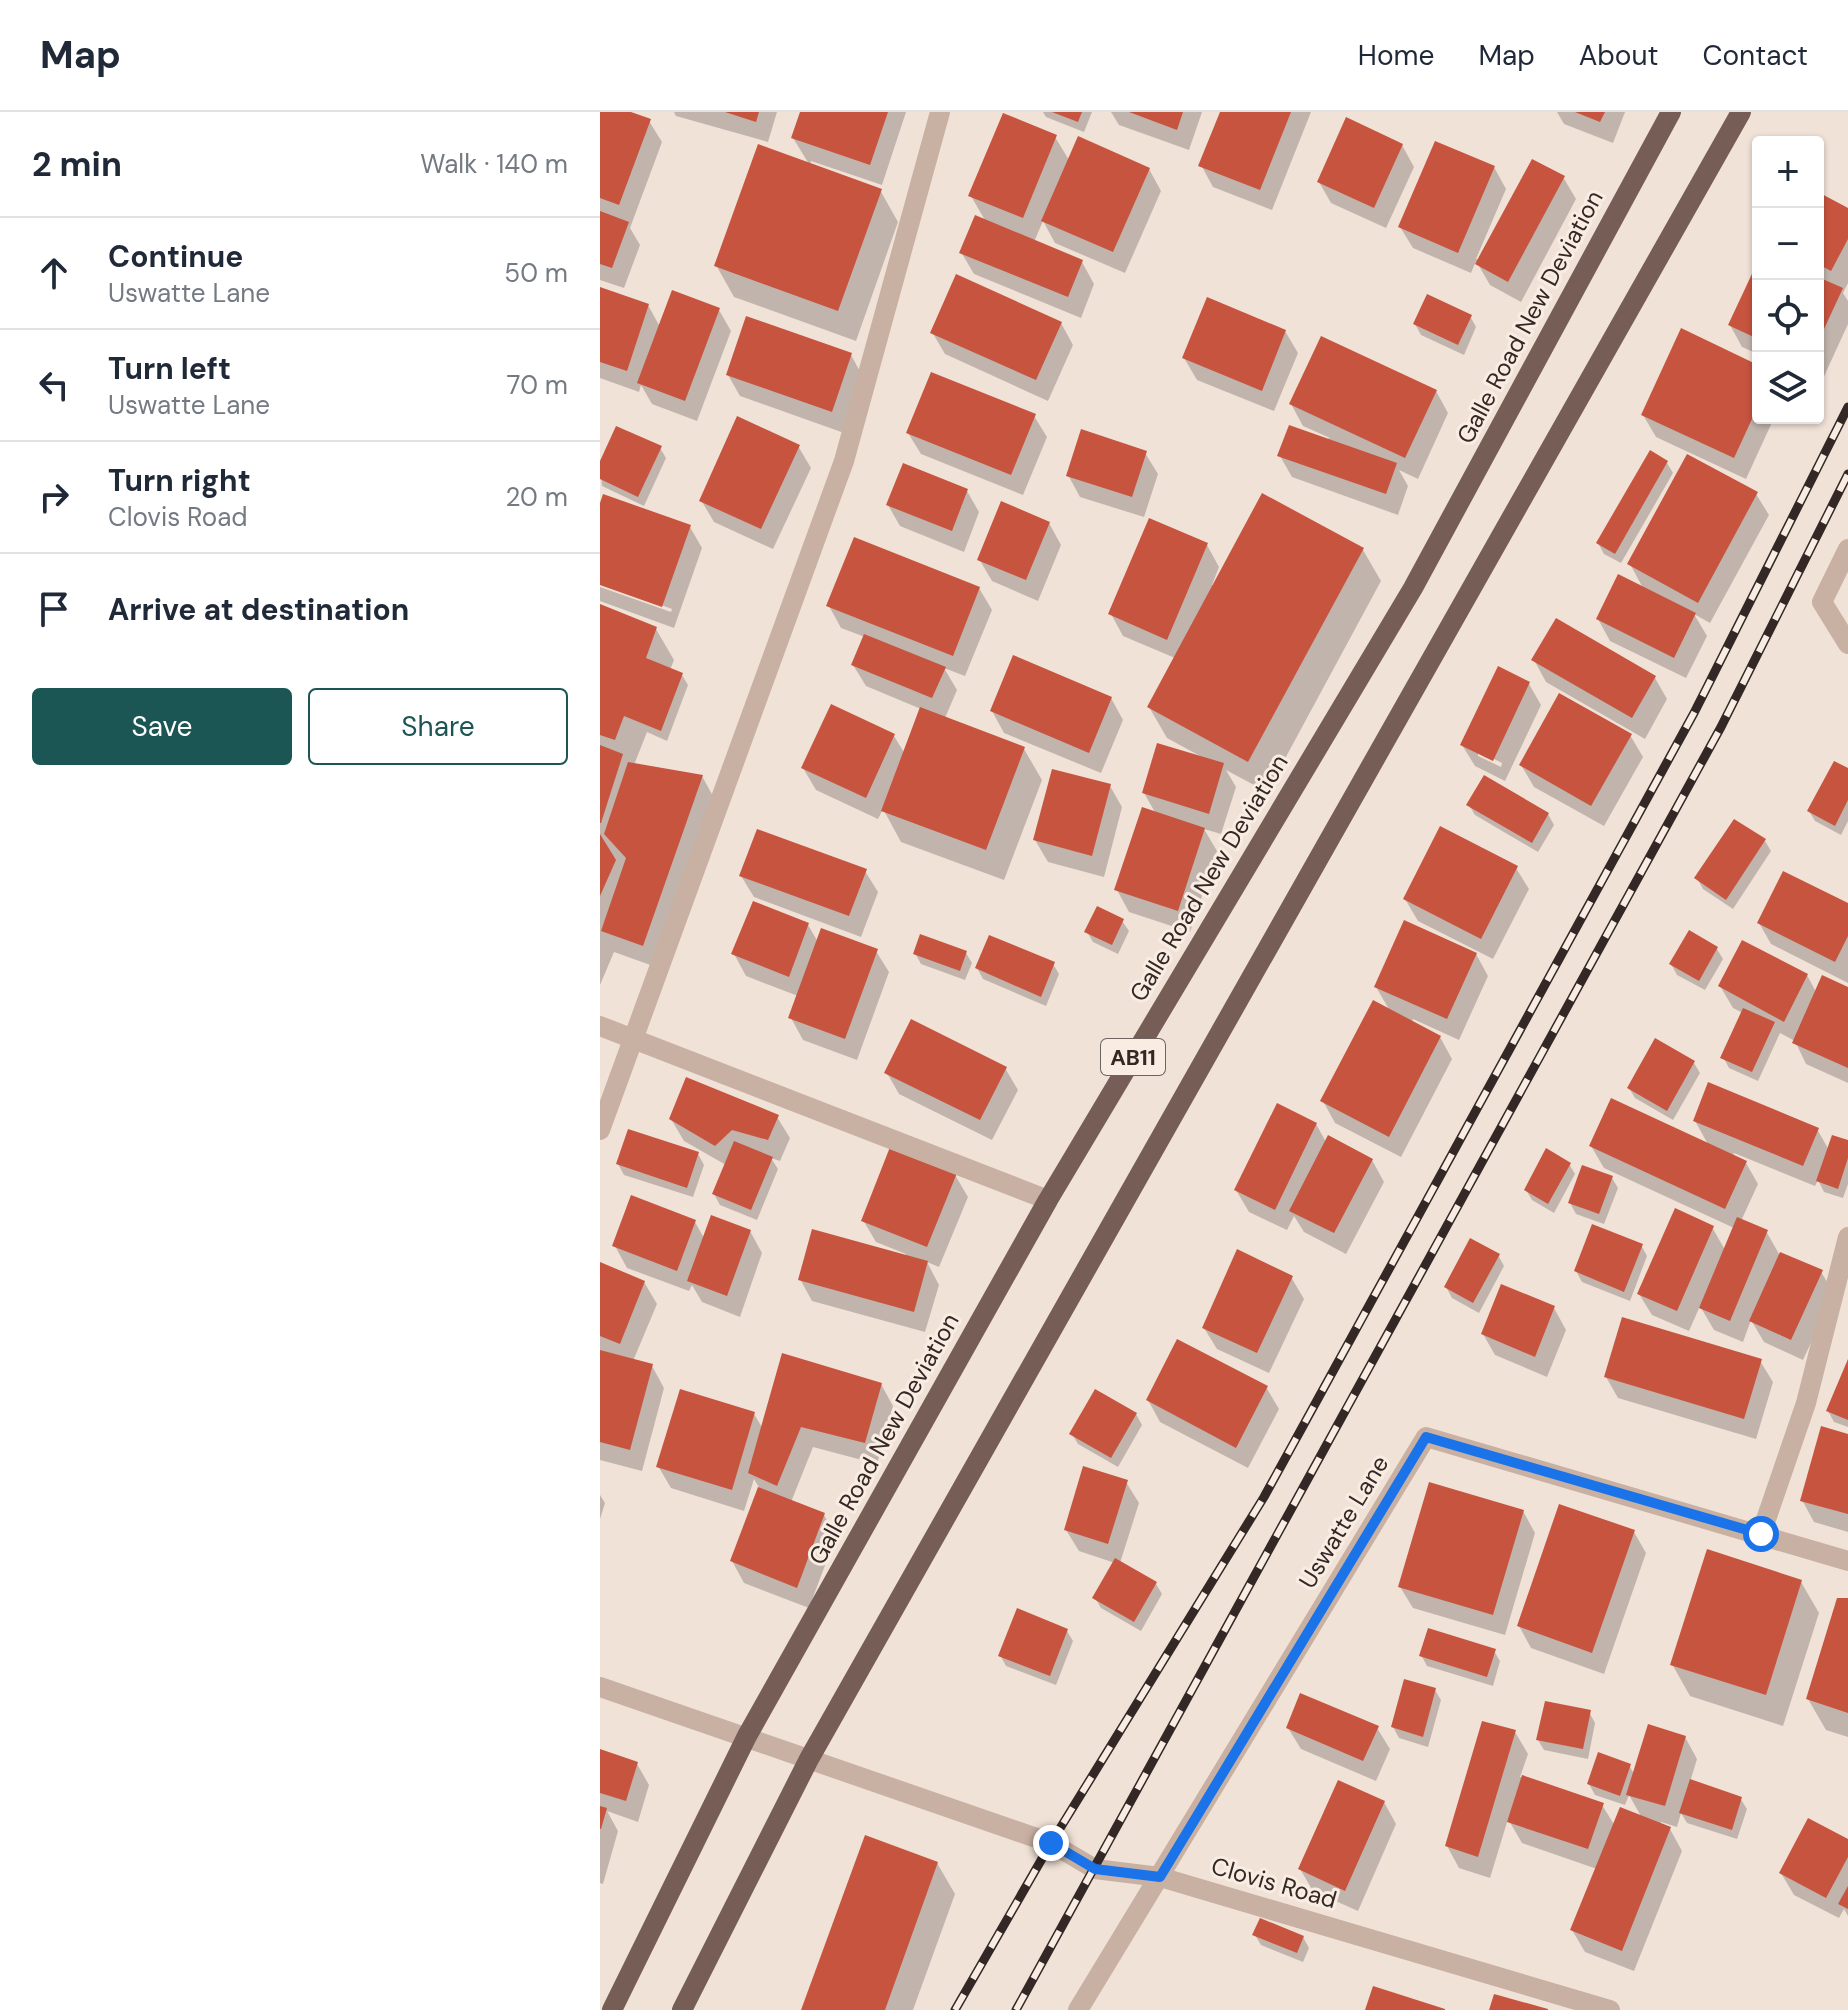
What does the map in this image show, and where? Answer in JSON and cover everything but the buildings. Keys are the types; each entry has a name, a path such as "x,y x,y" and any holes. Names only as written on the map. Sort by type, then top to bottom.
{"main road":[{"name":"Galle Road New Deviation","path":"612,2010 747,1736 1048,1200 1413,588 1671,112"},
{"name":"AB11","path":"682,2010 809,1759 1741,112"}],"street":[{"path":"600,1130 844,461 940,112"},
{"path":"1848,549 1822,602 1848,644"},
{"path":"600,1026 1048,1200"},
{"path":"1761,1534 1806,1403 1848,1237"},
{"name":"Uswatte Lane","path":"1078,2010 1426,1437 1848,1561"},
{"name":"Clovis Road","path":"600,1687 1051,1843 1095,1869 1160,1877 1610,2010"}],"railway":[{"path":"955,2010 1051,1843 1264,1497 1694,713 1848,407"},
{"path":"1016,2010 1721,727 1848,474"}],"route":[{"path":"1051,1843 1095,1869 1160,1877 1426,1437 1761,1534"}]}
